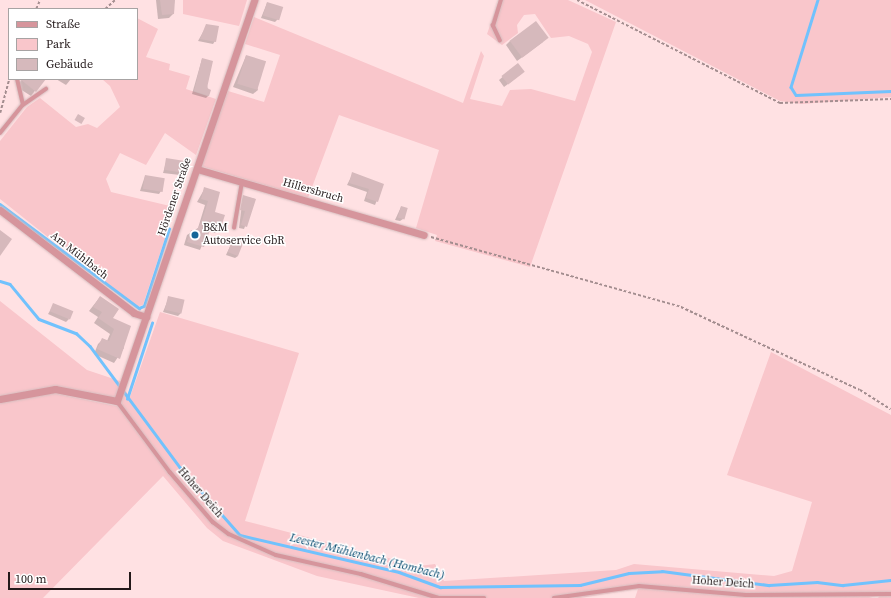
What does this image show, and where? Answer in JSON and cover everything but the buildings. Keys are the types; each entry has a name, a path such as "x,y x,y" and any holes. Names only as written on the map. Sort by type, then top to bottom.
{"street":[{"name":"Hördener Straße","path":"119,398 254,0"},
{"name":"Hillersbruch","path":"196,169 424,235"},
{"name":"Am Mühlbach","path":"0,210 134,313 146,316"},
{"path":"0,399 55,389 119,398"}],"lane":[{"path":"500,41 494,26 501,0"},
{"path":"17,80 23,105"},
{"path":"0,133 23,105 46,89"},
{"path":"234,228 242,182"},
{"name":"Hoher Deich","path":"119,398 170,472 213,522 229,534 276,554 374,578 439,598 484,598"},
{"name":"Hoher Deich","path":"554,598 639,586 746,595 891,594"}],"path":[{"path":"106,8 115,0"},
{"path":"577,0 780,104 891,99"},
{"path":"0,113 9,80"},
{"path":"424,235 681,308 860,390 891,409"}],"green space":[{"path":"183,0 247,0 239,26 183,14"},
{"path":"499,0 568,0 616,22 530,267 435,241 437,235 416,228 439,150 339,115 308,198 201,166 228,91 264,102 280,55 245,44 254,17 463,103 481,51 484,56 470,99 502,106 510,90 531,89 575,101 592,52 588,44 569,36 551,38 535,14 524,15 517,25 518,33 502,45 487,34"},
{"path":"585,0 891,0 891,97 802,104 780,101"},
{"path":"138,19 158,29 146,57 170,64 169,70 190,76 186,89 216,99 196,155 165,133 146,165 120,153 106,179 111,192 170,206 165,238 143,305 136,307 0,199 0,141 27,107 40,98 76,127 88,124 97,128 120,107 110,86 103,80 138,80"},
{"path":"0,301 87,370 123,382 117,399 55,387 0,397"},
{"path":"160,312 299,353 245,521 419,566 435,564 444,581 616,570 634,564 774,576 792,571 812,502 727,475 771,352 891,415 891,598 878,598 880,595 869,598 635,598 638,589 580,598 419,598 317,576 223,541 207,528 163,476 43,598 0,598 0,403 53,393 116,406 125,390 130,397"}],"waterway":[{"path":"818,0 791,87 796,95 891,91"},
{"path":"0,204 139,308 144,306 169,229"},
{"name":"Leester Mühlenbach (Hombach)","path":"0,281 10,284 39,319 76,333 90,346 180,467 240,535 399,572 440,587 580,585 629,573 662,571 769,585 817,582 843,585 891,580"},
{"path":"127,399 152,323"}],"place":[{"name":"B&M Autoservice GbR","path":"195,235"}]}
